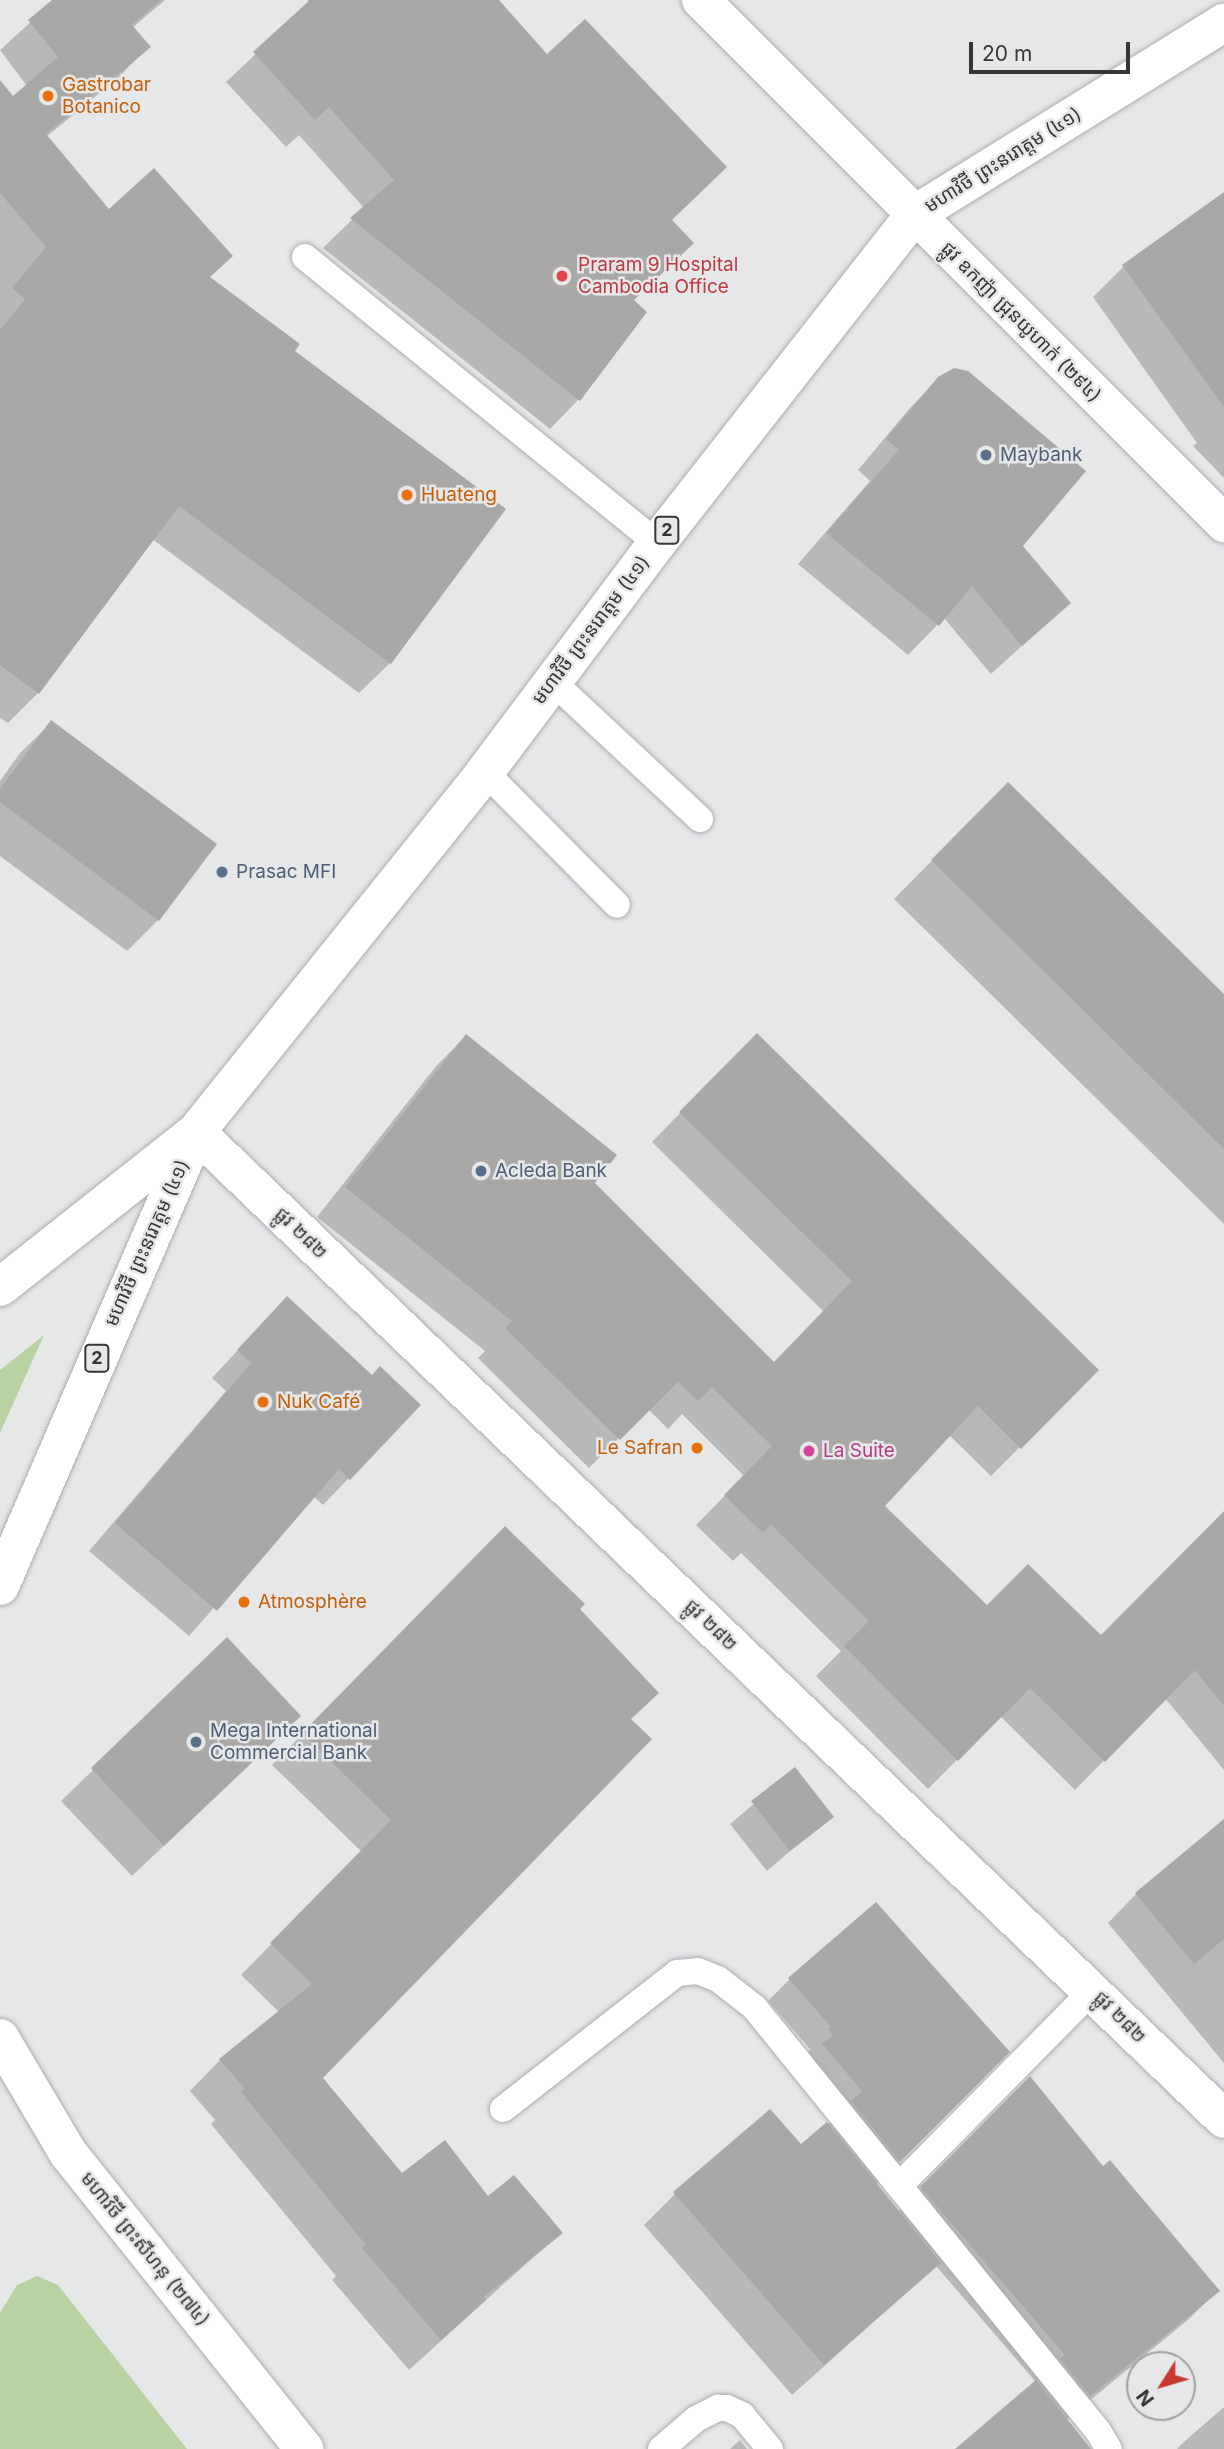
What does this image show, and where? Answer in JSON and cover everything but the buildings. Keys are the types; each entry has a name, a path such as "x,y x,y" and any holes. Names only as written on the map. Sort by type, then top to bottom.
{"main road":[{"name":"ផ្លូវ ឧកញ៉ា ជ្រុនយូហាក់ (២៩៤)","path":"701,0 1224,523"},
{"name":"មហាវិថី ព្រះនរោត្តម (៤១)","path":"0,1287 196,1132 485,772 657,543 914,215 1224,23"},
{"name":"មហាវិថី ព្រះនរោត្តម (៤១)","path":"0,1586 196,1132"},
{"name":"ផ្លូវ ២៨២","path":"196,1132 1093,1990 1224,2119"},
{"name":"មហាវិថី ព្រះសីហនុ (២៧៤)","path":"0,2038 68,2153 304,2449"}],"lane":[{"path":"305,257 657,543"},
{"path":"553,682 700,819"},
{"path":"485,772 617,905"},
{"path":"503,2109 677,1973 698,1971 732,1988 754,2007 1098,2431 1108,2449"},
{"path":"899,2186 1093,1990"},
{"path":"661,2449 696,2418 718,2408 727,2408 742,2415 770,2449"}],"green space":[{"path":"44,1335 0,1433 0,1370"},
{"path":"37,2276 58,2285 187,2449 0,2449 0,2313 17,2285"}],"place":[{"name":"Gastrobar Botanico","path":"48,96"},
{"name":"Praram 9 Hospital Cambodia Office","path":"562,276"},
{"name":"Maybank","path":"986,455"},
{"name":"Huateng","path":"407,495"},
{"name":"Prasac MFI","path":"222,872"},
{"name":"Acleda Bank","path":"481,1171"},
{"name":"Nuk Café","path":"263,1402"},
{"name":"Le Safran","path":"697,1448"},
{"name":"La Suite","path":"809,1451"},
{"name":"Atmosphère","path":"244,1602"},
{"name":"Mega International Commercial Bank","path":"196,1742"}]}
